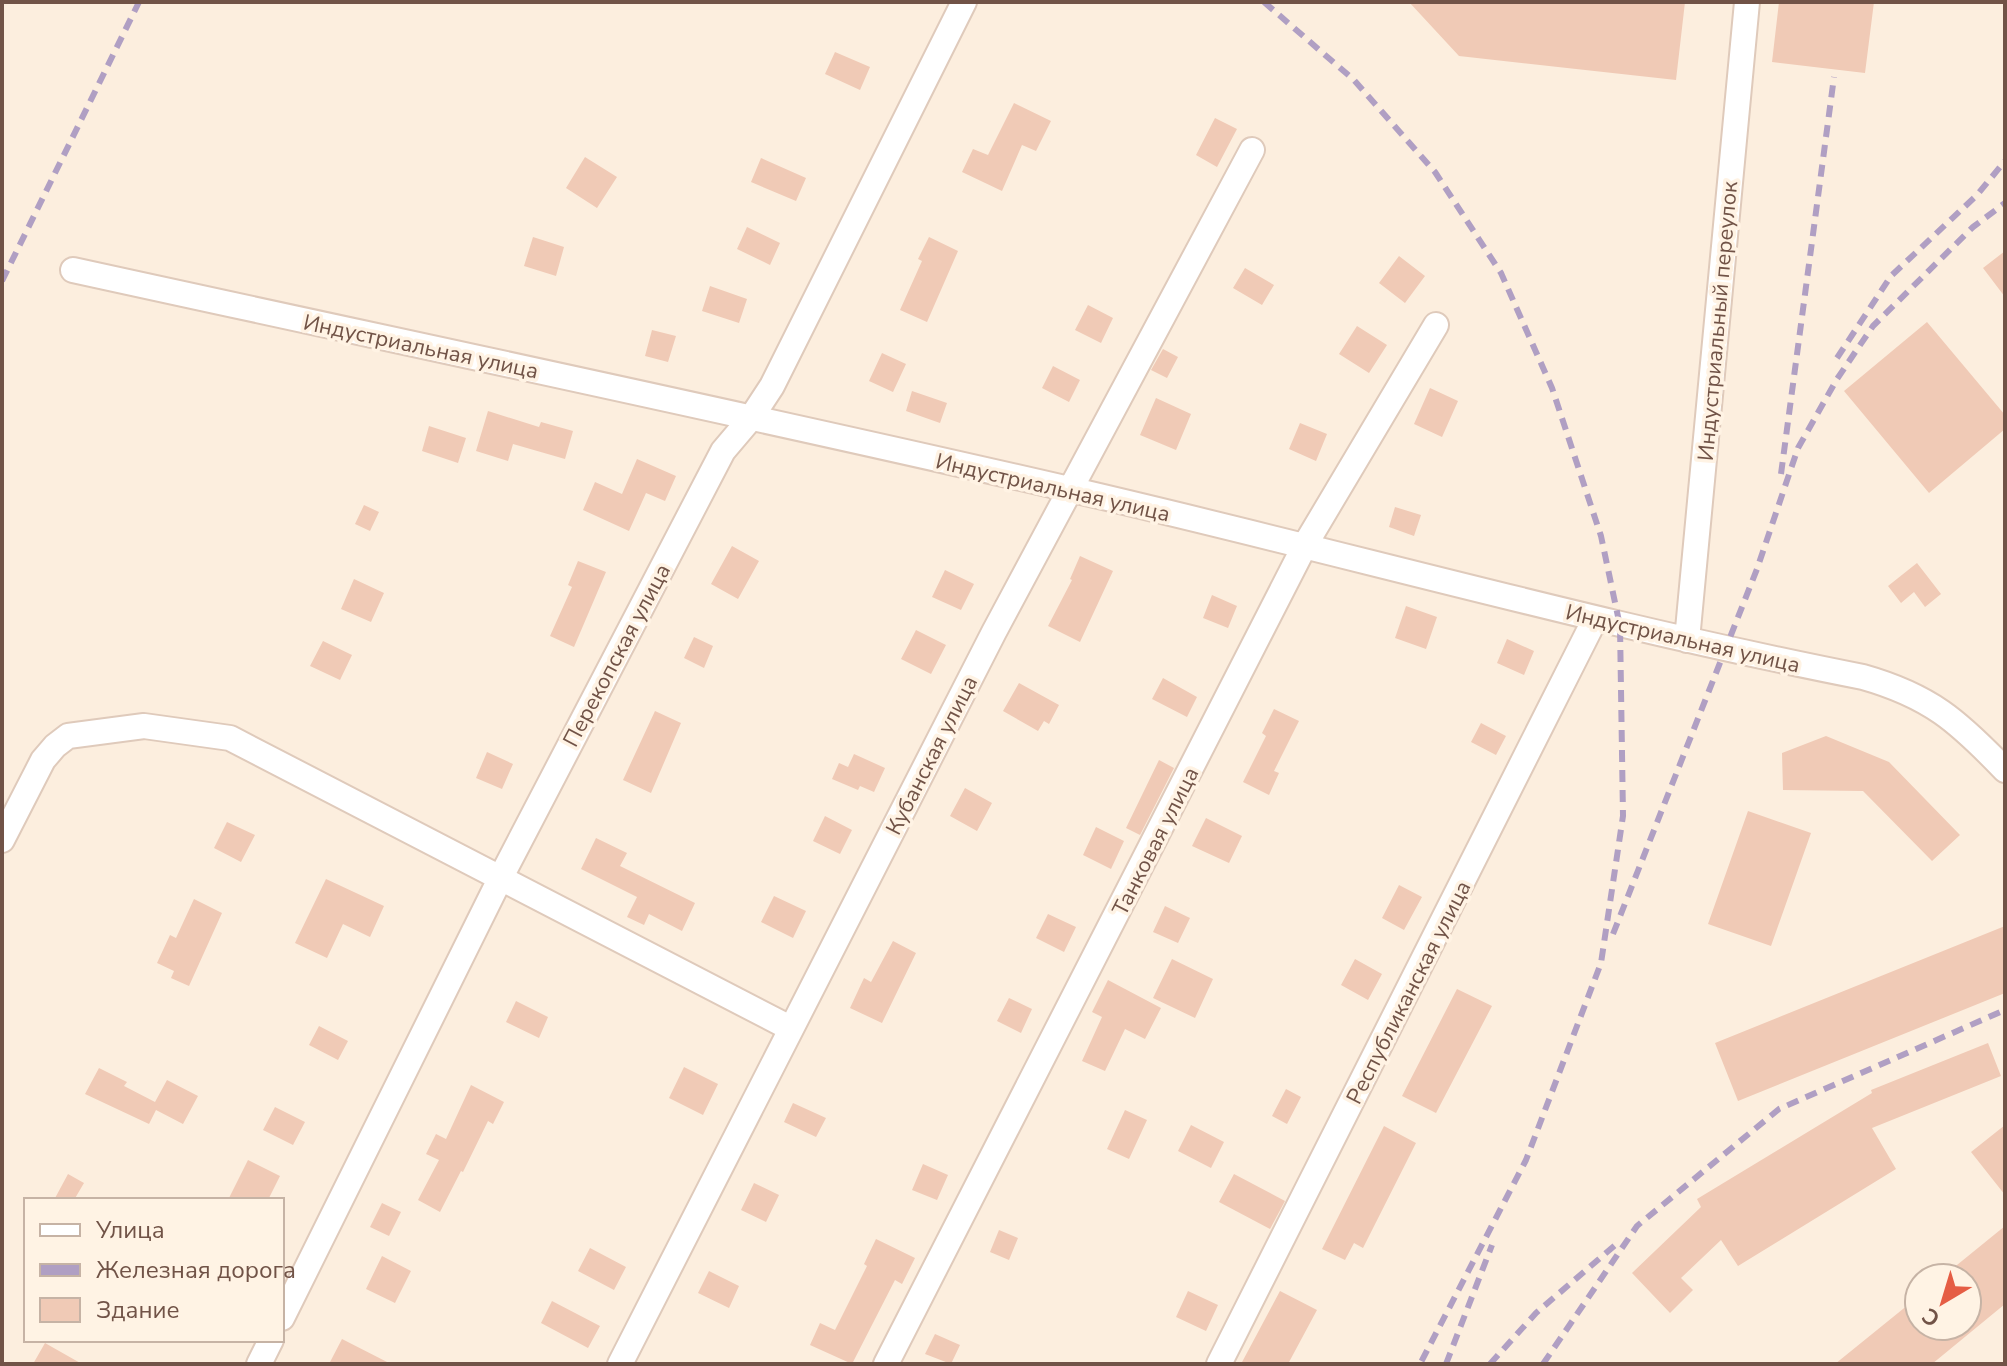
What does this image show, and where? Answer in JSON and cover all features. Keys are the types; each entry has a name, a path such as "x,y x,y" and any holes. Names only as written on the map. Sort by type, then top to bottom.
{"street":[{"name":"Перекопская улица","path":"284,1314 501,877 723,451 751,418 772,386 964,2"},
{"name":"Индустриальный переулок","path":"1687,640 1747,2"},
{"name":"Кубанская улица","path":"620,1364 994,632 1252,150"},
{"name":"Индустриальная улица","path":"73,270 1072,490 1595,619 1890,685 1928,702 1960,724 2005,770"},
{"name":"Танковая улица","path":"886,1364 1305,545 1436,325"},
{"name":"Республиканская улица","path":"1219,1364 1595,619"},
{"path":"2,840 43,760 68,736 144,726 230,738 790,1028"},
{"path":"259,1364 270,1342"}],"building":[{"path":"1409,2 1685,2 1676,80 1459,56"},
{"path":"1779,2 1874,2 1865,73 1772,62"},
{"path":"835,52 870,67 860,90 825,74"},
{"path":"1014,103 1051,121 1036,151 1022,145 1002,191 962,172 973,149 988,155"},
{"path":"1215,118 1237,129 1217,167 1196,155"},
{"path":"585,157 617,177 597,208 566,188"},
{"path":"761,158 806,178 796,201 751,182"},
{"path":"747,227 780,243 770,265 737,249"},
{"path":"533,237 564,247 556,276 524,266"},
{"path":"929,237 958,251 927,322 900,310"},
{"path":"2005,251 2005,297 1983,268"},
{"path":"1399,256 1425,276 1405,303 1379,283"},
{"path":"1245,268 1274,285 1262,305 1233,288"},
{"path":"710,286 747,299 739,323 702,311"},
{"path":"1088,305 1113,318 1101,343 1075,330"},
{"path":"1927,322 2005,415 2005,429 1929,493 1844,391"},
{"path":"1357,326 1387,345 1369,373 1339,354"},
{"path":"652,330 676,336 668,362 645,356"},
{"path":"1163,349 1178,357 1167,378 1151,370"},
{"path":"882,353 906,364 893,392 869,381"},
{"path":"1053,366 1080,380 1069,402 1042,388"},
{"path":"1430,388 1458,401 1442,437 1414,424"},
{"path":"912,391 947,403 940,423 906,411"},
{"path":"1156,398 1191,414 1176,450 1140,435"},
{"path":"488,411 539,427 541,422 573,431 565,459 513,444 508,461 476,451"},
{"path":"1300,423 1327,434 1316,461 1289,449"},
{"path":"429,426 466,438 458,463 422,451"},
{"path":"637,459 676,476 665,501 646,493 629,531 583,510 595,482 622,494"},
{"path":"364,505 379,512 370,531 355,524"},
{"path":"1395,507 1421,515 1414,536 1389,527"},
{"path":"732,546 759,561 738,599 711,584"},
{"path":"1080,556 1113,571 1080,642 1048,626 1072,580"},
{"path":"578,561 606,572 574,647 550,636 572,587 568,585"},
{"path":"1917,563 1941,594 1925,607 1914,592 1901,603 1888,586"},
{"path":"945,570 974,584 961,610 932,597"},
{"path":"354,579 384,593 371,622 341,609"},
{"path":"1212,595 1237,606 1228,628 1203,618"},
{"path":"1406,606 1437,617 1426,649 1395,638"},
{"path":"916,630 946,645 931,674 901,659"},
{"path":"694,637 713,646 704,668 684,658"},
{"path":"1507,639 1534,651 1524,675 1497,663"},
{"path":"323,641 352,655 340,680 310,666"},
{"path":"1163,678 1197,697 1187,717 1152,699"},
{"path":"1019,683 1059,705 1049,724 1044,721 1038,731 1003,711"},
{"path":"1274,709 1299,721 1274,771 1279,773 1269,795 1243,782 1266,736 1262,733"},
{"path":"655,711 681,723 651,793 623,780"},
{"path":"1481,723 1506,736 1496,755 1471,742"},
{"path":"1826,736 1889,762 1960,835 1932,861 1863,791 1783,790 1782,753"},
{"path":"487,752 513,764 502,789 476,778"},
{"path":"854,754 885,768 874,792 860,786 858,790 832,779 839,763 848,767"},
{"path":"1159,760 1174,768 1140,835 1126,828"},
{"path":"965,788 992,803 977,831 950,816"},
{"path":"1748,811 1811,833 1771,946 1708,924"},
{"path":"825,816 852,830 840,854 813,841"},
{"path":"1206,818 1242,836 1229,863 1192,846"},
{"path":"227,822 255,835 241,862 214,848"},
{"path":"1096,827 1124,841 1111,869 1083,855"},
{"path":"596,838 627,853 620,866 695,903 682,931 649,914 644,925 627,917 637,897 581,869"},
{"path":"326,879 384,906 370,937 343,924 327,958 295,943"},
{"path":"1399,885 1422,897 1404,930 1382,918"},
{"path":"774,896 806,911 793,938 761,922"},
{"path":"194,899 222,913 189,986 171,978 174,971 157,963 170,935 176,938"},
{"path":"1165,906 1190,918 1178,943 1153,932"},
{"path":"1048,914 1076,927 1064,952 1036,938"},
{"path":"2005,926 2005,993 1738,1101 1715,1043"},
{"path":"893,941 916,953 882,1023 850,1008 864,978 871,982"},
{"path":"1172,959 1213,979 1195,1018 1153,998"},
{"path":"1355,959 1382,974 1368,1000 1341,985"},
{"path":"1108,980 1161,1008 1145,1039 1125,1029 1105,1071 1082,1061 1102,1017 1092,1012"},
{"path":"1457,989 1492,1006 1436,1113 1402,1096"},
{"path":"1009,998 1032,1009 1021,1033 997,1021"},
{"path":"516,1001 548,1017 539,1038 506,1022"},
{"path":"319,1026 348,1041 338,1060 309,1045"},
{"path":"1988,1043 2001,1076 1872,1128 1896,1169 1738,1266 1721,1240 1681,1278 1693,1290 1670,1313 1632,1273 1701,1207 1697,1199 1872,1093 1871,1090"},
{"path":"684,1067 718,1084 703,1115 669,1098"},
{"path":"99,1068 127,1082 124,1086 155,1102 167,1080 198,1096 183,1124 156,1110 149,1124 85,1094"},
{"path":"471,1085 504,1102 493,1124 488,1121 440,1212 418,1200 439,1160 426,1154 436,1134 446,1139"},
{"path":"1286,1089 1301,1097 1287,1124 1272,1116"},
{"path":"793,1103 826,1118 816,1137 784,1122"},
{"path":"275,1107 305,1122 293,1145 263,1130"},
{"path":"1125,1110 1147,1120 1129,1159 1107,1149"},
{"path":"1191,1125 1224,1142 1211,1168 1178,1151"},
{"path":"2005,1125 2005,1195 1971,1152"},
{"path":"1384,1126 1416,1143 1363,1248 1354,1243 1345,1260 1322,1249"},
{"path":"248,1160 280,1176 269,1198 229,1198"},
{"path":"923,1164 948,1175 937,1200 912,1190"},
{"path":"68,1174 84,1183 75,1198 55,1198"},
{"path":"1234,1174 1285,1201 1270,1229 1219,1202"},
{"path":"754,1183 779,1195 766,1222 741,1210"},
{"path":"382,1203 401,1212 389,1236 370,1227"},
{"path":"2005,1226 2005,1304 1983,1322 1983,1262 1961,1262"},
{"path":"999,1230 1018,1238 1009,1260 990,1252"},
{"path":"876,1239 915,1258 902,1284 895,1280 852,1364 810,1345 820,1323 835,1330 867,1266 864,1264"},
{"path":"590,1248 626,1267 614,1290 578,1271"},
{"path":"382,1256 411,1271 395,1303 366,1289"},
{"path":"709,1271 739,1286 729,1308 698,1293"},
{"path":"1188,1291 1218,1305 1206,1331 1176,1317"},
{"path":"1280,1291 1317,1310 1288,1364 1241,1364"},
{"path":"552,1301 600,1326 588,1348 541,1323"},
{"path":"1903,1309 1903,1342 1959,1342 1932,1364 1835,1364"},
{"path":"935,1334 960,1345 951,1364 925,1354"},
{"path":"342,1339 391,1364 329,1364"},
{"path":"45,1343 82,1364 33,1364"}],"railway":[{"path":"2,281 139,2"},
{"path":"1264,2 1354,80 1435,172 1501,273 1552,388 1601,536 1620,626 1623,816 1601,963 1526,1160 1420,1364"},
{"path":"1781,474 1834,77"},
{"path":"1837,358 1891,276 1977,195 2005,161"},
{"path":"1613,934 1757,569 1798,448 1837,379 1873,326 1973,227 2005,203"},
{"path":"1543,1364 1637,1226 1779,1109 2005,1010"},
{"path":"1490,1364 1536,1313 1620,1241"},
{"path":"1446,1364 1492,1245"}]}
